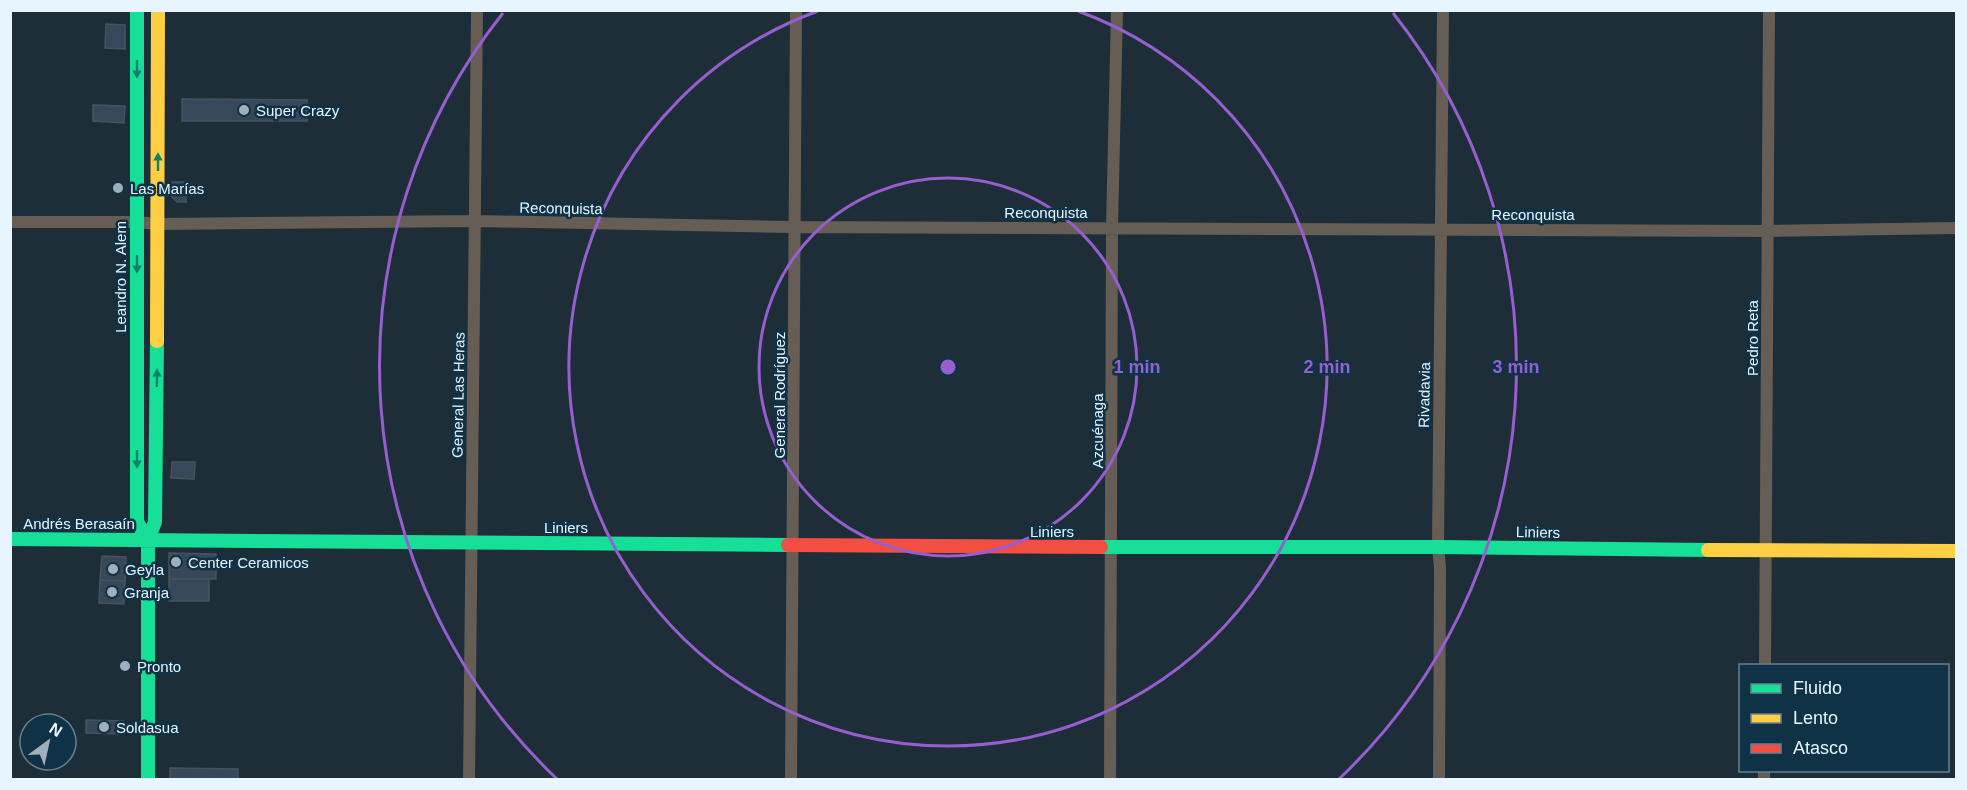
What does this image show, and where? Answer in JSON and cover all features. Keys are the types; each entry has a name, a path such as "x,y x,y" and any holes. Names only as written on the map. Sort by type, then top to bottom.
{"street":[{"name":"Leandro N. Alem","path":"136,10 137,522 148,540"},
{"name":"Leandro N. Alem","path":"148,780 148,540 155,522 159,224 158,10"},
{"name":"General Las Heras","path":"469,780 477,10"},
{"name":"General Rodríguez","path":"792,780 796,10"},
{"name":"Azcuénaga","path":"1110,780 1112,227 1117,10"},
{"name":"Rivadavia","path":"1439,780 1440,567 1438,547 1443,10"},
{"name":"Pedro Reta","path":"1765,664 1769,10"},
{"name":"Reconquista","path":"10,222 159,224 476,221 794,227 1768,231 1956,228"},
{"name":"Andrés Berasaín","path":"10,539 148,540"},
{"name":"Liniers","path":"148,540 1111,548 1438,547 1956,551"}],"building":[{"path":"106,24 125,25 125,49 105,48"},
{"name":"Super Crazy","path":"182,99 307,100 307,121 182,121"},
{"path":"93,105 125,106 124,123 93,121"},
{"path":"172,182 187,182 186,202 177,202 172,197"},
{"path":"172,462 195,462 194,479 171,478"},
{"path":"169,553 216,554 216,579 169,579"},
{"name":"Geyla","path":"102,556 126,557 125,581 100,580"},
{"path":"169,579 209,579 209,601 169,601"},
{"name":"Granja","path":"100,580 125,581 124,604 99,603"},
{"name":"Soldasua","path":"86,720 123,721 123,734 86,733"},
{"path":"170,768 238,769 238,780 170,780"}],"traffic: fast":[{"path":"137,10 137,522 148,540"},
{"path":"148,780 148,540 155,522 157,341"},
{"path":"10,539 788,545"},
{"path":"1101,547 1708,550"}],"traffic: slow":[{"path":"157,341 158,10"},
{"path":"1708,550 1956,551"}],"traffic: jam":[{"path":"788,545 1101,547"}],"place":[{"name":"Super Crazy","path":"244,110"},
{"name":"Las Marías","path":"118,188"},
{"name":"Center Ceramicos","path":"176,562"},
{"name":"Geyla","path":"113,569"},
{"name":"Granja","path":"112,592"},
{"name":"Pronto","path":"125,666"},
{"name":"Soldasua","path":"104,727"}]}
